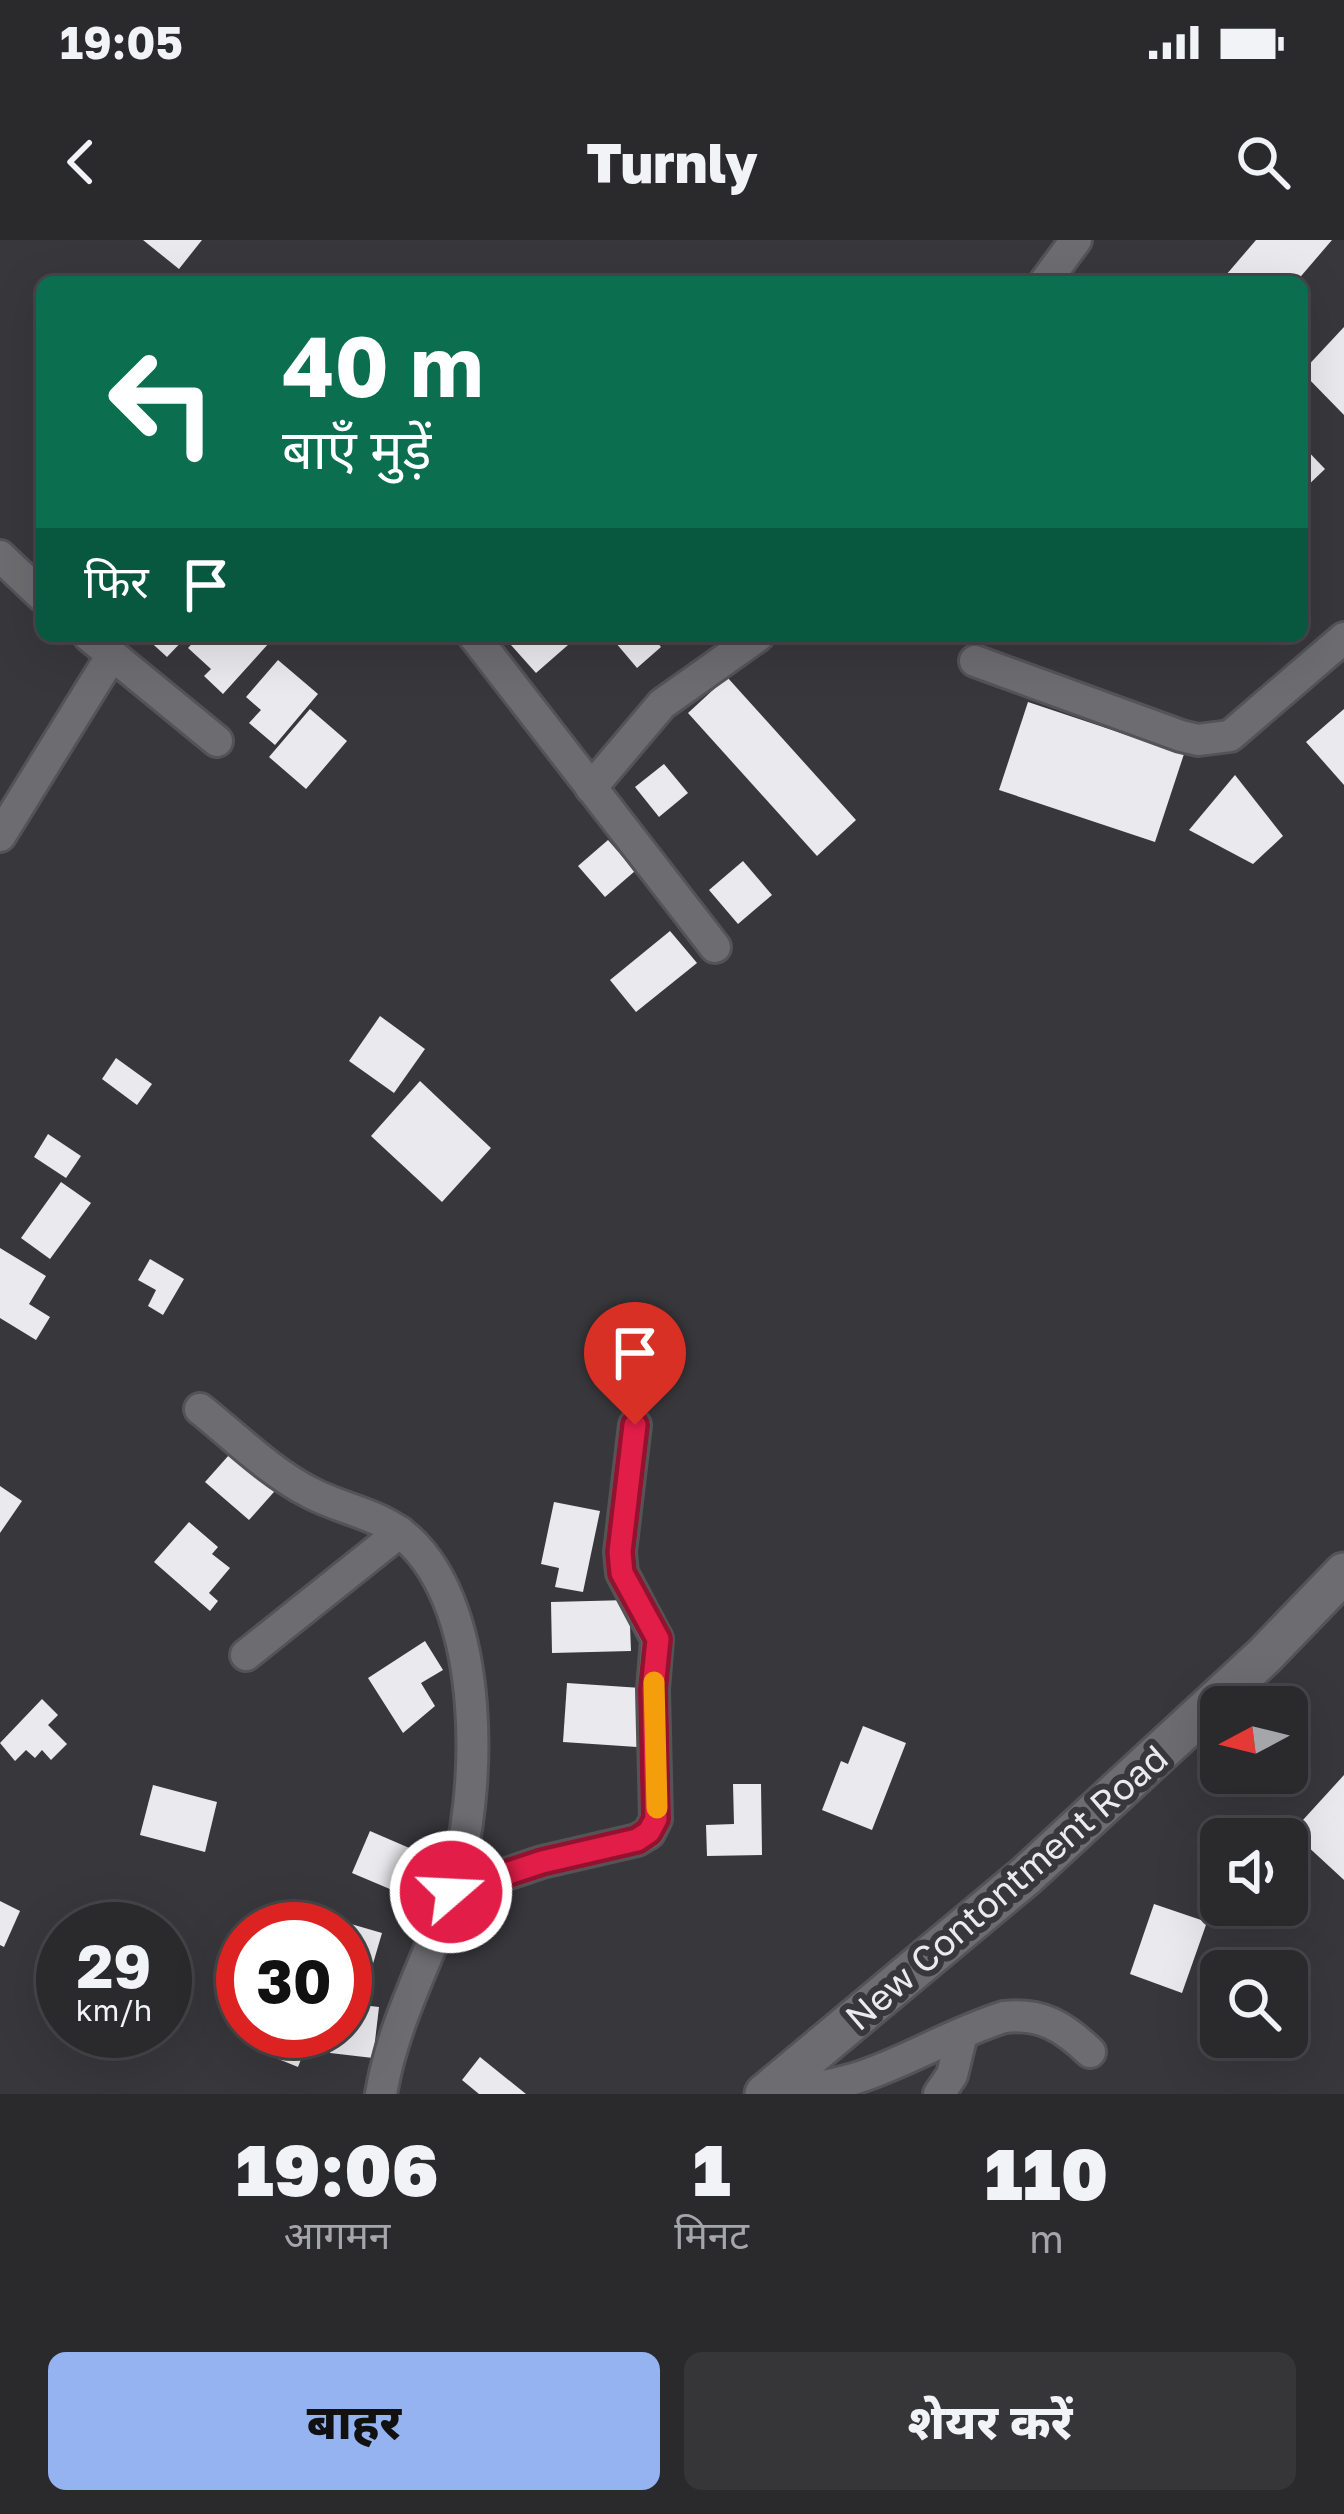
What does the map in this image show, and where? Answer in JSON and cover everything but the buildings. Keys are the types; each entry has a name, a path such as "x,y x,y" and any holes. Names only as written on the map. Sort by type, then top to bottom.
{"street":[{"path":"1049,276 1076,240"},
{"path":"0,556 36,590"},
{"path":"974,661 1181,736 1214,740 1230,736 1344,638"},
{"path":"479,642 715,947"},
{"path":"591,788 662,704 750,642"},
{"path":"0,836 100,646 217,741"},
{"path":"200,1409 298,1486 400,1532 433,1573 459,1634 466,1665 470,1827 451,1892 404,2000 381,2094"},
{"path":"451,1892 542,1862 637,1840 656,1819 653,1689 658,1639 622,1573 620,1552 635,1425"},
{"path":"246,1655 400,1532"},
{"name":"New Contontment Road","path":"768,2092 1028,1875 1264,1656 1344,1574"},
{"path":"768,2092 811,2093 851,2085 1004,2017 1030,2014 1049,2020 1090,2052"},
{"path":"939,2094 952,2075 962,2034"}],"slow traffic":[{"path":"654,1682 657,1808"}],"route":[{"path":"451,1892 542,1862 637,1840 656,1819 653,1689 658,1639 622,1573 620,1552 635,1425"}]}
